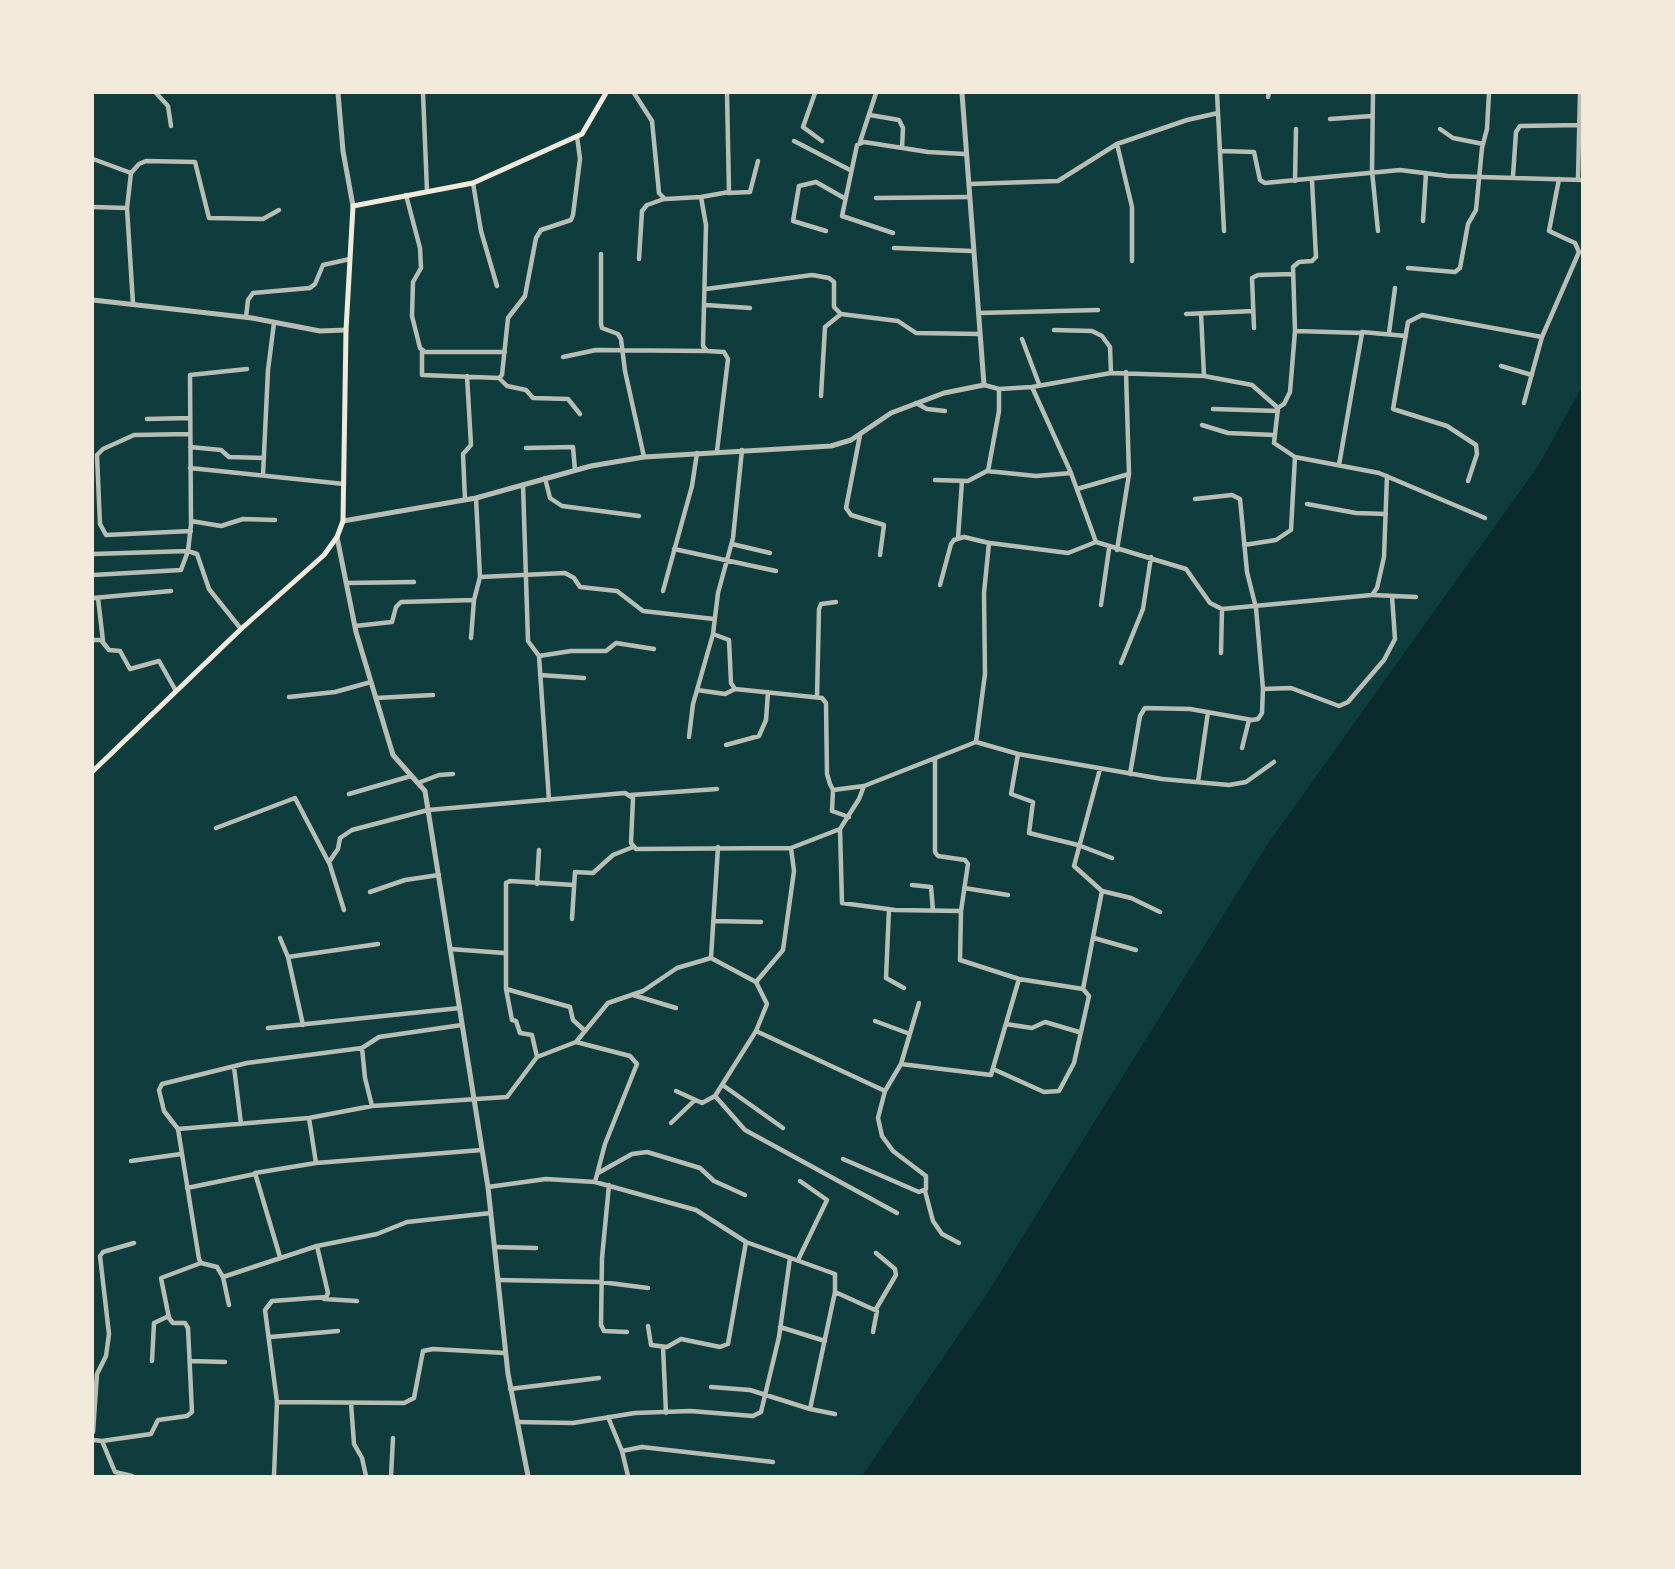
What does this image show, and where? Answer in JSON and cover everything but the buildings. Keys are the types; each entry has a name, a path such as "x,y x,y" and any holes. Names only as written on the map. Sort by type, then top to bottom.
{"main road":[{"path":"93,771 241,629 324,555 337,537 343,521 346,330 353,206 473,183 582,134 606,93"}],"street":[{"path":"156,93 168,106 171,126"},
{"path":"338,93 343,150 353,206"},
{"path":"423,93 427,191"},
{"path":"634,93 652,121 659,193 665,199"},
{"path":"727,93 731,188 727,193"},
{"path":"815,93 803,127 821,141"},
{"path":"876,93 850,170 842,213 844,218 893,233"},
{"path":"962,93 984,385"},
{"path":"1217,93 1224,231"},
{"path":"1373,93 1372,171 1378,230"},
{"path":"1408,268 1455,272 1460,268 1468,224 1476,210 1489,93"},
{"path":"1220,152 1254,152 1263,183 1312,180 1372,171 1580,180 1580,93"},
{"path":"968,184 1058,181 1117,144 1174,124 1218,113"},
{"path":"870,115 899,120 903,128 902,148"},
{"path":"1330,119 1373,116"},
{"path":"1513,176 1516,132 1520,126 1580,125"},
{"path":"1295,181 1296,129"},
{"path":"1440,130 1453,138 1483,144"},
{"path":"498,377 504,370 508,318 525,296 538,233 548,226 571,220 573,215 580,159 577,136"},
{"path":"794,141 850,170"},
{"path":"860,142 965,154"},
{"path":"1117,144 1132,206 1132,261"},
{"path":"93,159 131,173"},
{"path":"133,304 127,208 131,173 146,161 190,160 198,166 209,218 263,219 279,209"},
{"path":"639,259 642,211 647,205 665,199 751,192 758,161"},
{"path":"1423,221 1426,173"},
{"path":"1524,403 1542,337 1579,252 1575,243 1549,231 1559,179"},
{"path":"1213,409 1278,409 1290,392 1295,331 1293,274 1296,263 1312,261 1316,257 1312,180"},
{"path":"827,231 793,221 799,186 816,182 844,198"},
{"path":"473,183 481,231 497,286"},
{"path":"406,195 420,248 421,268 413,282 412,316 422,351 422,375 498,377 507,386 526,390 533,398 571,400 580,414"},
{"path":"701,197 706,225 703,346 707,351"},
{"path":"876,198 968,197"},
{"path":"93,207 127,208"},
{"path":"894,248 972,251"},
{"path":"601,254 601,324 607,331 618,334 644,457"},
{"path":"246,317 248,300 253,293 310,288 315,284 323,265 350,259"},
{"path":"1254,328 1252,278 1258,275 1293,274"},
{"path":"706,289 812,275 829,278 834,282 834,307 841,314 898,321 916,333 980,334"},
{"path":"1389,333 1395,288"},
{"path":"93,300 246,317 320,331 346,330"},
{"path":"706,305 750,307"},
{"path":"979,313 1098,310"},
{"path":"1186,314 1253,311"},
{"path":"1201,313 1204,376"},
{"path":"821,396 825,327 841,314"},
{"path":"1468,481 1477,454 1476,445 1447,426 1393,409 1411,318 1422,315 1542,337"},
{"path":"263,475 268,370 274,323"},
{"path":"1054,330 1092,331 1102,336 1110,347 1111,373"},
{"path":"1295,331 1389,333 1406,336"},
{"path":"1339,465 1362,332"},
{"path":"1022,339 1039,384"},
{"path":"563,357 596,350 724,352 728,359 718,451"},
{"path":"422,351 505,352"},
{"path":"1502,366 1532,375"},
{"path":"93,575 181,570 191,531 190,374 247,369"},
{"path":"343,521 477,498 575,470 644,457 742,449 831,446 851,440 891,413 916,403 944,393 984,385 999,389 1032,387 1126,372 1204,376 1252,385 1278,409"},
{"path":"1117,550 1129,474 1126,372"},
{"path":"465,500 463,454 471,445 467,376"},
{"path":"1032,387 1071,473 1096,542 1109,549 1151,556 1186,569 1210,603 1222,609 1256,608 1372,594 1416,597"},
{"path":"988,471 999,411 999,389"},
{"path":"916,403 927,409 945,411"},
{"path":"1278,409 1274,435 1276,447 1295,457 1387,477 1485,518"},
{"path":"148,419 189,418"},
{"path":"1202,425 1228,433 1274,435"},
{"path":"189,434 134,435 103,449 97,455 100,524 106,535 191,531"},
{"path":"860,434 846,508 851,514 884,525 880,555"},
{"path":"190,447 221,450 229,457 264,458"},
{"path":"526,448 573,447 575,470"},
{"path":"689,737 697,690 713,634 714,619 732,544 742,449"},
{"path":"663,591 692,486 697,453"},
{"path":"1244,545 1276,540 1291,530 1295,457"},
{"path":"190,468 228,475 263,475 344,484"},
{"path":"935,480 975,480 988,471 1037,476 1071,473"},
{"path":"1077,489 1129,474"},
{"path":"1372,594 1377,588 1384,557 1387,477"},
{"path":"545,478 550,498 562,506 639,516"},
{"path":"940,584 951,544 958,538 962,481"},
{"path":"523,485 528,641 539,656 549,800"},
{"path":"1130,774 1143,709 1181,708 1249,720 1261,717 1263,689 1256,608 1244,545 1241,503 1237,496 1195,499"},
{"path":"471,638 474,600 480,577 477,498"},
{"path":"1307,504 1356,513 1386,514"},
{"path":"191,522 221,526 243,519 275,520"},
{"path":"337,537 355,626 393,755 425,791 488,1187 510,1389 527,1476"},
{"path":"958,538 1068,554 1096,542"},
{"path":"976,741 985,674 984,593 989,543"},
{"path":"732,544 770,553"},
{"path":"674,549 776,571"},
{"path":"1101,605 1109,549"},
{"path":"93,554 188,551 200,558 209,589 241,629"},
{"path":"1121,663 1143,608 1151,556"},
{"path":"480,577 525,577 565,573 575,578 580,587 617,591 643,611 714,619"},
{"path":"346,583 414,582"},
{"path":"171,590 95,598 103,642 109,650 120,651 130,669 159,661 176,691"},
{"path":"1263,689 1291,688 1339,706 1348,702 1384,660 1395,639 1392,596"},
{"path":"355,626 393,622 396,607 401,601 474,600"},
{"path":"817,697 819,609 821,604 836,602"},
{"path":"1221,653 1222,609"},
{"path":"713,634 729,640 731,684 735,689"},
{"path":"93,640 103,642"},
{"path":"539,656 571,651 606,651 616,643 654,649"},
{"path":"540,674 584,678"},
{"path":"289,697 335,692 371,682"},
{"path":"697,690 725,694 735,689 768,692 817,697 826,703 827,774 833,790 832,811 849,817"},
{"path":"726,745 759,736 766,720 768,692"},
{"path":"376,698 433,695"},
{"path":"1198,782 1208,712"},
{"path":"1242,748 1249,720"},
{"path":"833,790 864,786 935,760 976,741 1017,754 1100,769 1237,785 1274,762"},
{"path":"1017,754 1011,794 1033,802 1029,833 1078,845 1112,858"},
{"path":"935,760 935,852 938,856 967,862 961,911 960,960 1019,979 1083,989 1089,996 1074,1063 1059,1091 1044,1091 993,1069"},
{"path":"1100,769 1074,866 1102,891 1131,898 1160,912"},
{"path":"418,783 439,775 453,774"},
{"path":"349,794 411,776"},
{"path":"572,919 577,870 593,873 613,855 633,847 791,848 840,829 864,786"},
{"path":"329,864 344,834 428,810 717,789"},
{"path":"631,795 633,847"},
{"path":"216,828 295,798 329,864 344,910"},
{"path":"840,829 842,903 889,909 961,911"},
{"path":"711,958 718,847"},
{"path":"756,982 783,950 794,871 791,848"},
{"path":"537,884 539,850"},
{"path":"370,891 405,880 439,875"},
{"path":"537,1057 532,1035 520,1033 516,1021 512,1020 506,989 506,883 510,880 574,885"},
{"path":"912,886 931,887 933,911"},
{"path":"964,888 1008,895"},
{"path":"1083,989 1102,891"},
{"path":"889,909 886,978 904,988"},
{"path":"713,921 761,922"},
{"path":"280,938 288,957 303,1025"},
{"path":"1094,938 1136,950"},
{"path":"288,957 378,944"},
{"path":"450,949 504,953"},
{"path":"178,1129 309,1118 372,1107 510,1095 537,1057 576,1042 608,1003 632,995 677,968 711,958 756,982 767,1004 756,1031 715,1097 702,1103 676,1091"},
{"path":"901,1063 988,1076 993,1069 1019,979"},
{"path":"506,989 570,1007 573,1020 584,1030"},
{"path":"632,995 676,1008"},
{"path":"919,1003 901,1063 885,1091 878,1118 879,1128 893,1151 925,1174 925,1191 933,1221 942,1234 959,1243"},
{"path":"268,1028 460,1008"},
{"path":"875,1021 910,1034"},
{"path":"1006,1024 1032,1028 1045,1021 1079,1032"},
{"path":"201,1263 178,1129 164,1111 159,1090 162,1084 234,1067 362,1048 379,1037 462,1025"},
{"path":"756,1031 885,1091"},
{"path":"576,1042 630,1056 637,1064 605,1143 595,1182"},
{"path":"362,1048 372,1107"},
{"path":"234,1067 242,1124"},
{"path":"723,1087 783,1128"},
{"path":"715,1097 746,1130 897,1213"},
{"path":"671,1123 695,1100"},
{"path":"309,1118 316,1163"},
{"path":"187,1188 316,1163 482,1150"},
{"path":"597,1173 632,1154 647,1153 699,1168 714,1181 745,1195"},
{"path":"131,1161 181,1154"},
{"path":"843,1159 919,1192 925,1191"},
{"path":"255,1174 279,1257"},
{"path":"488,1187 546,1179 609,1185 696,1210 746,1242 835,1274 835,1292 810,1409"},
{"path":"798,1260 827,1200 800,1181"},
{"path":"609,1185 601,1282 602,1329 627,1332"},
{"path":"223,1277 279,1257 377,1234 407,1222 491,1213"},
{"path":"648,1326 649,1344 663,1347 673,1345 681,1339 720,1347 728,1344 746,1242"},
{"path":"93,1432 96,1365 106,1356 109,1334 100,1256 103,1252 134,1243"},
{"path":"317,1246 328,1293 323,1298"},
{"path":"494,1247 536,1248"},
{"path":"873,1332 876,1309 896,1275 895,1269 876,1253"},
{"path":"517,1422 573,1423 608,1417 690,1411 752,1416 761,1412 768,1396 790,1258"},
{"path":"93,1440 151,1434 158,1420 190,1414 193,1408 187,1324 173,1323 169,1316 162,1276 201,1263 215,1265 223,1277 229,1305"},
{"path":"498,1280 601,1282 648,1288"},
{"path":"835,1292 876,1309"},
{"path":"274,1476 277,1402 265,1310 269,1302 323,1298 357,1301"},
{"path":"152,1361 154,1323 169,1316"},
{"path":"780,1327 825,1341"},
{"path":"270,1337 338,1331"},
{"path":"663,1347 667,1413"},
{"path":"277,1402 404,1404 412,1401 420,1356 428,1349 505,1353"},
{"path":"191,1361 225,1362"},
{"path":"510,1389 598,1378"},
{"path":"711,1387 750,1390 835,1414"},
{"path":"351,1403 354,1444 362,1458 366,1476"},
{"path":"608,1417 622,1451 628,1476"},
{"path":"391,1476 393,1438"},
{"path":"102,1441 115,1472 132,1476"},
{"path":"622,1451 642,1447 773,1462"}],"water":[{"path":"1582,387 1582,1476 862,1476 990,1289 1267,845 1538,466"}]}
